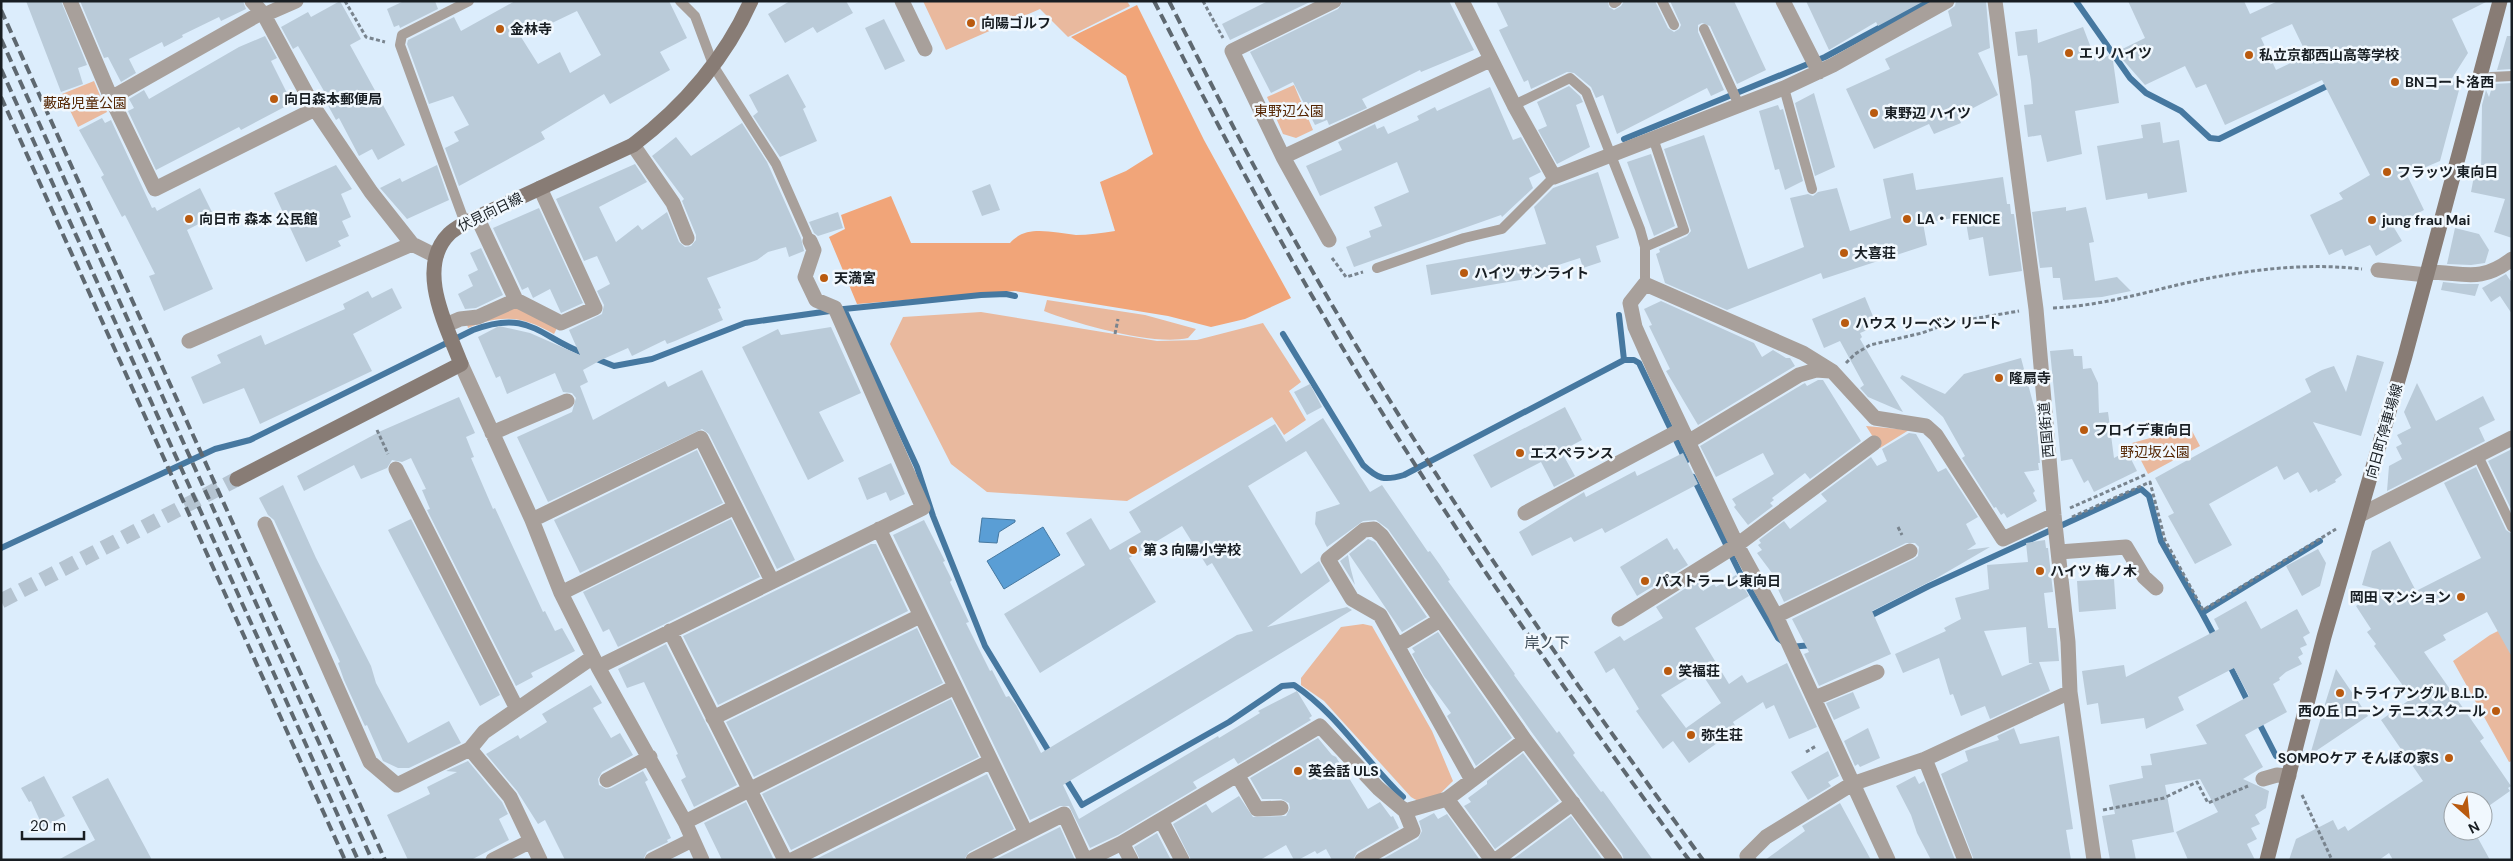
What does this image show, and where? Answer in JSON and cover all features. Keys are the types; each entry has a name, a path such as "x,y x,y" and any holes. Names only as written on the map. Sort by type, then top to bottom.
{"main road":[{"name":"伏見向日線","path":"461,364 446,325 434,278 436,256 449,234 471,220 632,145 673,110 714,66 742,21 751,1"},
{"name":"向日町停車場線","path":"2267,860 2324,637 2427,274 2500,1"},
{"path":"238,478 461,364"}],"street":[{"path":"70,1 110,98 155,189 315,109"},
{"path":"110,98 259,10 296,1"},
{"path":"902,1 925,49"},
{"path":"1329,240 1283,156 1232,51 1334,1"},
{"path":"1462,1 1490,60 1554,177 1784,88 1819,72 1925,7 1947,1"},
{"path":"1783,1 1819,72"},
{"name":"西国街道","path":"1995,1 2036,310 2055,520 2060,552 2068,642 2070,692 2094,860"},
{"path":"259,10 315,109 370,192 412,244 436,256"},
{"path":"1283,156 1490,60"},
{"path":"632,145 673,203 687,238"},
{"path":"471,220 516,300 561,323 595,308 540,188"},
{"path":"265,524 370,762 397,785 470,748 484,732 516,709 596,662 670,631 923,508 837,313 816,300 805,277 814,250 810,241"},
{"path":"189,342 412,244"},
{"path":"2378,270 2481,276 2496,271 2512,259"},
{"path":"1888,860 1852,784 1815,698 1776,616 1737,545 1635,327 1630,302 1645,284 1803,353 1832,371 1875,418 1926,426 1936,435 2003,539 2055,520"},
{"path":"446,325 478,317 516,300"},
{"path":"461,364 532,520 561,593 596,662 685,822 702,860"},
{"path":"1524,513 1685,435 1799,375 1816,370 1832,371"},
{"path":"492,433 567,401"},
{"path":"532,520 701,438 772,581"},
{"path":"2360,515 2512,438"},
{"path":"1619,619 1737,545 1874,442"},
{"path":"396,469 516,709"},
{"path":"561,593 735,507"},
{"path":"879,529 1026,833"},
{"path":"1472,780 1380,615 1352,599 1328,559 1364,530 1374,530 1382,536 1525,740 1615,860"},
{"path":"2060,552 2126,547 2144,577 2156,588"},
{"path":"1776,616 1910,551"},
{"path":"713,718 920,616"},
{"path":"1397,646 1440,620"},
{"path":"670,631 785,860"},
{"path":"1815,698 1877,672"},
{"path":"685,822 955,687"},
{"path":"1749,860 1747,856 1766,838 1852,784 1925,759 2070,692"},
{"path":"973,860 1064,814 1086,860 1122,843 1320,726 1378,788 1405,811 1413,831 1362,860"},
{"path":"1405,811 1447,799 1525,740"},
{"path":"470,748 510,797 540,860"},
{"path":"607,780 650,757"},
{"path":"1925,759 1965,860"},
{"path":"792,860 991,761"},
{"path":"2264,779 2277,775 2289,776"},
{"path":"1238,776 1257,809 1282,808"},
{"path":"1447,799 1492,860"},
{"path":"1496,860 1573,803"},
{"path":"1161,820 1182,860"},
{"path":"652,860 692,840"},
{"path":"493,860 531,841"},
{"path":"1122,843 1131,860"}],"lane":[{"path":"470,1 402,35 400,45 471,220"},
{"path":"680,1 695,16 714,66 776,164 810,241"},
{"path":"1662,1 1674,25"},
{"path":"1704,29 1739,105"},
{"path":"2478,85 2492,77 2512,76"},
{"path":"1514,105 1570,78 1586,92 1612,154 1645,247 1645,284"},
{"path":"1784,88 1812,189"},
{"path":"1645,247 1684,230 1652,138"},
{"path":"1378,268 1464,238 1502,229 1554,177"},
{"path":"2478,456 2512,527"}],"path":[{"path":"345,1 366,37 400,45"},
{"path":"1203,1 1215,28"},
{"path":"1329,240 1326,249 1346,277 1378,268"},
{"path":"1832,371 1844,365 1855,354 1870,345 1922,333 1949,323 1971,318 2097,304 2178,285 2270,268 2325,265 2378,270"},
{"path":"1115,334 1118,319"},
{"path":"377,430 396,469"},
{"path":"2055,520 2147,474"},
{"path":"2055,520 2150,482 2165,540 2203,610 2360,515"},
{"path":"2289,776 2300,790 2332,860"},
{"path":"2088,813 2164,798 2197,782 2208,804 2264,779"}],"green space":[{"name":"向陽ゴルフ","path":"923,1 1127,1 1130,6 1068,37 1040,9 946,50"},
{"name":"藪路児童公園","path":"94,81 107,112 78,127 62,94"},
{"name":"東野辺公園","path":"1294,85 1313,130 1296,138 1283,134 1267,97"},
{"path":"1047,300 1145,315 1196,329 1188,338 1173,340 1115,332 1044,311"},
{"path":"519,307 557,328 554,334 522,320 512,319 491,320 468,328 466,321"},
{"path":"981,312 1157,341 1197,340 1263,323 1301,382 1289,391 1306,420 1284,435 1272,417 1127,501 987,492 951,464 890,344 903,317"},
{"path":"1866,426 1909,430 1880,448"},
{"name":"野辺坂公園","path":"2190,427 2200,446 2148,474 2132,443"},
{"path":"1363,624 1372,626 1432,731 1453,781 1439,795 1429,801 1417,801 1411,797 1324,701 1301,685 1301,678 1341,627"},
{"name":"西の丘 ローン テニススクール","path":"2512,624 2512,761 2509,762 2453,661 2490,635"}],"shaded area":[{"path":"1137,5 1204,140 1291,298 1245,319 1211,327 1168,316 1015,291 857,304 829,237 845,229 841,215 891,196 911,243 1010,243 1024,233 1040,231 1076,235 1115,231 1100,182 1126,171 1153,154 1126,76 1071,37"}],"water":[{"path":"982,518 1015,520 1015,522 999,532 997,543 979,542"},
{"path":"1043,527 1060,555 1004,589 987,561"}],"building":[{"path":"26,1 61,1 87,65 78,68 83,84 61,92"},
{"path":"80,1 243,1 246,9 221,21 219,17 182,35 183,37 164,47 162,42 129,59 136,73 121,82 108,57 104,58"},
{"path":"340,1 361,39 350,45 405,145 378,160 372,149 359,156 339,118 336,120 325,100 328,98 298,46 293,49 281,27 308,12 311,17"},
{"path":"404,1 435,1 438,9 400,28 399,25 394,27 387,9"},
{"path":"515,1 669,1 687,38 660,52 670,70 610,104 604,94 541,132 545,139 459,186 445,148 459,141 454,132 469,125 453,96 429,104 407,44 408,40 454,17 461,31","holes":["577,11 601,55 570,73 560,52 538,64 521,37 550,20 552,23"]},
{"path":"790,1 846,1 853,13 817,33 813,27 785,43 768,14"},
{"path":"1268,1 1312,1 1230,40 1222,24"},
{"path":"1343,1 1449,1 1474,50 1421,72 1420,70 1362,99 1367,108 1329,125 1327,120 1315,125 1293,82 1271,93 1250,52 1338,9"},
{"path":"1496,1 1608,1 1609,7 1614,10 1621,6 1624,1 1655,1 1668,28 1674,32 1681,25 1670,1 1734,1 1766,70 1737,84 1710,26 1702,23 1698,25 1698,32 1724,90 1711,96 1707,88 1617,134 1603,95 1596,98 1591,87 1574,73 1567,72 1531,89 1528,80 1524,82 1499,30 1508,26"},
{"path":"1806,1 1924,1 1878,26 1876,22 1829,50"},
{"path":"1956,1 1986,1 1990,48 1978,53 1998,95 1958,116 1961,123 1934,134 1929,124 1874,149 1846,89 1890,69 1885,59 1952,26 1948,11 1955,6"},
{"path":"2128,1 2244,1 2250,14 2278,1 2488,1 2452,19 2468,53 2449,83 2462,79 2440,161 2407,175 2424,210 2393,226 2402,241 2376,256 2370,245 2345,256 2342,249 2329,255 2310,215 2343,199 2339,193 2370,175 2322,80 2225,125 2206,84 2196,88 2185,66 2145,85 2116,52 2145,38","holes":["2292,24 2307,55 2276,70 2261,38"]},
{"path":"884,19 905,61 885,70 865,28"},
{"path":"2083,27 2096,61 2112,54 2119,103 2075,111 2082,154 2047,162 2041,135 2028,137 2024,105 2033,104 2031,81 2027,55 2018,56 2015,32 2037,29 2038,43"},
{"path":"265,36 277,58 271,61 292,103 241,130 239,127 156,170 128,111 134,108 129,99 144,90 149,99 239,47"},
{"path":"2507,36 2512,36 2512,69 2497,70"},
{"path":"788,74 806,107 803,109 817,141 780,157 753,116 758,112 749,95"},
{"path":"2512,83 2512,238 2494,232 2505,199 2471,192 2474,176 2481,177 2482,105 2486,90 2489,97 2493,84"},
{"path":"1569,86 1580,96 1583,102 1576,105 1590,147 1557,164 1538,130 1547,126 1537,102"},
{"path":"1490,87 1513,140 1521,137 1541,172 1529,178 1533,188 1502,217 1501,215 1354,267 1346,247 1371,237 1369,231 1382,226 1374,207 1409,192 1397,162 1320,196 1306,166 1342,150 1338,142 1375,124 1377,129 1384,126 1388,134 1419,120 1417,116 1435,107 1437,111"},
{"path":"1814,93 1835,167 1815,176 1795,103"},
{"path":"1778,105 1780,110 1783,109 1803,181 1785,190 1779,169 1775,170 1759,111"},
{"path":"102,118 105,123 111,120 152,208 155,207 157,211 200,188 214,216 187,230 213,289 164,311 149,276 155,274 125,215 122,217 101,177 104,175 79,130"},
{"path":"2160,122 2163,143 2179,140 2187,192 2148,199 2147,193 2106,200 2097,146 2143,138 2141,125"},
{"path":"742,123 767,162 801,238 804,251 789,257 786,247 768,252 757,260 707,278 721,308 718,309 723,320 667,344 665,340 632,356 628,348 601,360 583,370 588,382 580,386 593,420 665,381 668,387 702,370 795,560 777,569 709,434 702,429 548,502 517,437 572,412 576,398 572,393 563,392 555,373 507,394 500,376 496,378 478,337 499,326 530,333 580,355 569,330 602,314 604,305 597,291 610,284 597,256 584,261 556,199 635,164 647,182 599,207 616,242 638,225 642,230 667,212 679,242 685,247 691,246 696,240 696,235 682,201 684,199 652,156 676,137 691,156"},
{"path":"1704,135 1748,269 1804,247 1790,198 1808,194 1813,196 1818,192 1837,188 1850,231 1891,218 1883,179 1913,173 1916,190 2003,177 2007,204 2010,204 2011,214 2014,214 2022,271 1989,276 1983,237 1969,240 1965,216 1923,223 1927,245 1823,279 1821,273 1727,310 1665,283 1656,254 1660,252 1659,249 1687,236 1691,231 1664,149"},
{"path":"1651,154 1675,226 1654,236 1627,162"},
{"path":"336,165 352,189 341,194 351,217 342,221 349,236 338,241 341,246 306,262 274,193"},
{"path":"437,165 449,200 407,219 380,188 400,178 402,182"},
{"path":"1598,172 1619,238 1596,246 1601,262 1583,268 1580,258 1549,268 1550,275 1431,295 1426,265 1546,244 1534,207 1553,188"},
{"path":"990,184 1000,210 982,216 972,191"},
{"path":"2066,207 2066,211 2086,207 2094,242 2089,243 2095,281 2117,277 2131,291 2102,297 2063,300 2060,278 2053,278 2052,267 2040,268 2032,212"},
{"path":"539,208 583,303 561,313 550,289 533,298 528,287 522,290 493,228"},
{"path":"838,212 843,228 818,236 814,233 809,222"},
{"path":"2455,228 2479,234 2489,250 2485,263 2471,265 2447,264"},
{"path":"481,248 503,295 476,308 465,309 458,294 473,286 468,275 478,270 470,253"},
{"path":"2506,274 2512,283 2512,314 2500,296 2491,302 2482,288"},
{"path":"2443,282 2479,284 2475,296 2441,290"},
{"path":"392,288 402,308 353,334 372,371 260,424 244,388 203,404 191,377 221,363 217,355 261,335 265,345 345,309 343,304 368,291 372,298"},
{"path":"1865,297 1877,326 1860,333 1862,337 1860,339 1903,412 1868,397 1860,388 1864,385 1840,341 1824,348 1812,319"},
{"path":"1661,301 1754,343 1762,357 1773,350 1786,358 1790,358 1795,366 1698,425 1666,371 1670,369 1649,326 1652,325 1644,309"},
{"path":"831,327 861,393 819,412 844,461 808,480 742,347 778,329 781,335"},
{"path":"2073,349 2074,356 2082,356 2083,369 2091,368 2098,383 2099,413 2108,412 2114,458 2127,451 2137,471 2094,492 2088,480 2084,483 2072,459 2061,461 2050,351"},
{"path":"2357,355 2384,362 2361,436 2313,422 2342,475 2335,480 2336,482 2318,492 2317,489 2310,493 2298,472 2284,480 2277,466 2209,504 2232,545 2195,564 2168,516 2174,513 2155,478 2311,392 2305,379 2322,370 2334,366 2346,392"},
{"path":"2021,358 2036,414 2040,463 2038,463 2039,470 2024,472 2035,491 2033,493 2037,501 2007,518 2004,513 2001,515 1996,507 1994,508 1962,458 1965,456 1943,417 1900,378 1902,375 1945,394 1964,374"},
{"path":"1818,380 1823,380 1861,441 1810,479 1805,473 1772,498 1774,500 1770,503 1773,506 1748,525 1734,507 1736,505 1732,499 1774,474 1763,453 1716,477 1700,446 1803,384 1805,383 1807,386"},
{"path":"2417,383 2436,421 2483,396 2495,420 2479,428 2485,441 2387,491 2389,466 2402,459 2396,447 2402,444 2397,435 2411,428 2404,412"},
{"path":"1310,384 1322,407 1307,415 1294,392"},
{"path":"459,397 475,433 466,437 474,457 471,458 493,509 495,508 543,612 545,611 555,631 562,628 575,651 531,673 533,677 516,686 427,510 430,509 422,490 426,489 411,458 402,462 392,460 387,468 361,479 354,465 304,491 297,476 381,431"},
{"name":"エスぺランス","path":"1565,407 1582,440 1561,451 1575,476 1554,487 1541,462 1491,488 1473,455"},
{"path":"1323,418 1370,492 1382,485 1428,552 1430,551 1440,565 1450,580 1448,581 1514,675 1557,733 1559,731 1575,753 1573,755 1601,792 1603,791 1653,860 1624,860 1622,854 1533,734 1388,529 1376,520 1363,521 1327,547 1315,524 1316,512 1340,504 1306,451 1248,486 1301,574 1319,561 1330,581 1267,627 1347,607 1352,610 1063,785 1079,819 1218,736 1219,738 1260,713 1258,711 1297,691 1312,716 1309,718 1311,720 1238,764 1234,758 1193,782 1197,788 1118,835 1090,848 1069,806 1060,806 1030,820 893,535 924,520 945,561 943,562 952,580 950,582 969,622 966,623 990,671 992,670 1006,697 1009,696 1016,705 1041,753 1237,635 1253,631 1212,563 1207,566 1182,526 1129,558 1156,602 1040,673 1004,614 1085,565 1066,533 1091,518 1110,550 1141,532 1129,512 1275,424 1286,442"},
{"path":"1909,433 1916,434 1938,472 1946,468 1978,517 1966,524 1976,544 1967,550 1990,547 1935,579 1872,611 1891,654 1819,686 1804,654 1809,652 1792,619 1914,559 1918,556 1919,547 1915,543 1906,543 1784,602 1777,587 1781,585 1757,553 1762,550 1758,545 1761,543 1759,540 1784,521 1790,529 1827,501 1821,494 1871,457 1877,466 1887,461 1882,449"},
{"path":"2512,449 2512,511 2488,461"},
{"path":"697,450 723,503 580,573 554,520"},
{"path":"1683,453 1698,484 1605,533 1602,528 1574,542 1571,537 1532,556 1519,532 1584,492 1586,497 1635,471 1637,476"},
{"path":"891,463 905,494 890,501 886,492 867,500 858,478"},
{"path":"2476,467 2506,530 2512,534 2512,657 2487,612 2443,635 2446,640 2424,652 2484,738 2480,741 2511,786 2508,788 2510,791 2493,803 2493,791 2443,791 2443,841 2480,841 2490,860 2393,860 2389,853 2379,860 2289,860 2296,839 2333,820 2338,830 2345,826 2348,831 2423,781 2381,720 2412,698 2374,646 2376,644 2367,632 2371,629 2356,606 2380,590 2362,585 2372,551 2390,541 2416,591 2481,558 2444,483"},
{"path":"283,485 316,558 371,666 376,683 408,743 449,721 461,743 409,768 398,768 383,761 344,680 338,663 340,662 274,520 268,515 259,498"},
{"path":"411,519 500,695 480,706 388,530"},
{"path":"731,519 760,577 618,647 609,629 603,632 583,592"},
{"name":"パストラーレ東向日","path":"1667,538 1674,550 1677,548 1688,565 1637,596 1620,567"},
{"path":"1368,539 1375,542 1427,617 1402,632 1349,554"},
{"path":"2045,540 2046,548 2048,548 2053,592 2044,593 2048,628 2056,628 2059,661 2039,662 2050,691 1990,719 1985,706 1961,716 1953,694 1950,695 1939,658 1903,673 1895,654 1946,631 1944,628 1961,619 1955,598 1989,589 1987,565 2028,562 2026,543","holes":["2026,627 2029,663 2033,663 2002,676 1984,631"]},
{"path":"871,544 876,544 908,611 718,705 683,636"},
{"path":"2318,549 2326,563 2320,586 2302,596 2286,566"},
{"path":"1348,555 1350,566 1355,585 1340,561"},
{"path":"1736,575 1749,596 1695,628 1729,684 1742,675 1747,683 1787,663 1817,727 1789,739 1774,705 1766,709 1763,702 1733,722 1737,729 1689,763 1673,741 1663,749 1636,711 1639,709 1614,668 1606,673 1594,652 1620,636 1624,641 1663,618 1656,607 1697,581 1703,591 1714,584 1716,587","holes":["1700,671 1721,703 1686,728 1661,695"]},
{"path":"2114,579 2116,609 2079,612 2077,581"},
{"path":"2246,601 2261,629 2297,609 2310,633 2303,637 2307,645 2300,648 2303,654 2298,657 2302,664 2286,672 2279,678 2280,680 2273,684 2287,712 2245,735 2263,767 2243,779 2269,791 2266,808 2255,815 2260,824 2251,828 2257,839 2247,844 2255,860 2188,860 2176,832 2218,812 2200,779 2165,785 2174,832 2132,840 2136,860 2110,860 2102,816 2115,814 2109,785 2143,778 2141,766 2152,765 2150,754 2207,744 2196,725 2249,696 2234,668 2178,697 2184,710 2146,729 2144,718 2101,724 2098,703 2087,705 2082,671 2124,665 2126,677 2219,629 2214,619"},
{"path":"917,628 943,683 754,777 726,722"},
{"path":"1438,632 1512,738 1476,766 1447,716 1451,713 1424,676 1412,654 1415,652 1412,648"},
{"path":"666,644 737,785 694,807 681,780 686,777 676,755 678,754 644,682 627,688 618,669"},
{"name":"トライアングル B.L.D.","path":"2336,669 2368,716 2310,755 2325,704"},
{"path":"591,685 602,703 593,708 611,738 620,733 633,755 602,772 598,779 599,785 606,789 611,788 643,771 648,780 645,782 671,838 667,840 668,842 647,852 643,860 565,860 545,820 538,824 517,791 486,754 518,735 520,739 547,722 542,714"},
{"path":"1853,692 1860,708 1834,720 1826,703"},
{"path":"951,699 979,757 791,850 762,794"},
{"path":"1868,728 1880,758 1860,767 1858,764 1855,766 1844,741"},
{"path":"2014,728 2020,744 2059,736 2073,829 2066,830 2071,860 1974,860 1941,774 1968,761 1965,751 1999,740 1997,736"},
{"path":"1318,738 1332,755 1336,757 1368,809 1380,802 1391,817 1393,816 1399,828 1357,852 1353,860 1332,860 1326,849 1317,854 1315,851 1298,860 1294,860 1286,845 1260,860 1191,860 1173,824 1206,804 1212,813 1239,796 1253,817 1286,816 1290,808 1289,803 1281,799 1262,799 1250,778"},
{"path":"1828,751 1839,776 1828,782 1831,786 1808,800 1791,772"},
{"path":"1523,753 1559,801 1495,849 1464,806 1471,802 1468,798"},
{"path":"468,761 502,802 508,814 499,819 509,840 471,860 408,860 387,815 430,794 427,787 457,772 446,771"},
{"path":"987,774 1014,829 969,852 964,860 814,860"},
{"path":"44,776 65,816 43,827 31,801 29,802 21,788"},
{"path":"1915,776 1919,784 1924,781 1955,860 1931,860 1917,833 1911,815 1896,786"},
{"path":"108,778 152,860 58,860 95,840 72,797"},
{"path":"746,802 774,860 722,860 704,823"},
{"path":"1840,803 1871,860 1765,860 1805,831 1802,826"},
{"path":"1434,813 1438,819 1447,814 1480,860 1381,860 1418,839 1422,831 1419,821"},
{"path":"1571,816 1603,860 1512,860"},
{"path":"1060,827 1075,860 994,860"},
{"path":"1157,833 1171,860 1140,860 1134,847"}],"waterway":[{"path":"1624,139 1825,57 1929,1"},
{"path":"2076,1 2130,78 2146,93 2181,111 2210,138 2219,139 2333,83"},
{"path":"844,309 981,295 1006,294 1015,296"},
{"path":"594,358 614,366 652,359 745,323 844,309 917,467 933,516 985,646 1051,755"},
{"path":"1619,315 1624,360"},
{"path":"1,548 215,449 250,440 473,330 492,324 508,322 521,324 532,327 585,354"},
{"path":"1283,334 1363,465 1382,478 1404,475 1624,360 1634,360 1639,363 1686,461"},
{"path":"1693,477 1740,573 1778,638 1790,647 1812,645"},
{"path":"1866,618 1929,586 2141,489 2149,496 2161,541 2202,613 2320,541"},
{"path":"2202,613 2216,639"},
{"path":"2229,664 2249,704"},
{"path":"1064,776 1082,805 1229,722 1282,686 1294,685 1310,697 1338,724 1403,797"},
{"path":"2257,719 2276,756"}],"tunnel":[{"path":"1,601 237,479"}],"railway":[{"path":"1154,1 1259,202 1373,398 1448,516 1526,632 1689,860"},
{"path":"1169,1 1285,222 1395,409 1545,637 1703,860"},
{"path":"1,10 385,860"},
{"path":"1,39 372,860"},
{"path":"1,69 358,860"},
{"path":"1,97 345,860"}],"place":[{"name":"向陽ゴルフ","path":"971,23"},
{"name":"金林寺","path":"500,29"},
{"name":"エリ ハイツ","path":"2069,53"},
{"name":"私立京都西山高等学校","path":"2249,55"},
{"name":"BNコート洛西","path":"2395,82"},
{"name":"向日森本郵便局","path":"274,99"},
{"name":"東野辺 ハイツ","path":"1874,113"},
{"name":"フラッツ 東向日","path":"2387,172"},
{"name":"向日市 森本 公民館","path":"189,219"},
{"name":"LA・ FENICE","path":"1907,219"},
{"name":"jung frau Mai","path":"2372,220"},
{"name":"大喜荘","path":"1844,253"},
{"name":"ハイツ サンライト","path":"1464,273"},
{"name":"天満宮","path":"824,278"},
{"name":"ハウス リーベン リート","path":"1845,323"},
{"name":"隆扇寺","path":"1999,378"},
{"name":"フロイデ東向日","path":"2084,430"},
{"name":"エスぺランス","path":"1520,453"},
{"name":"第３向陽小学校","path":"1133,550"},
{"name":"ハイツ 梅ノ木","path":"2040,571"},
{"name":"パストラーレ東向日","path":"1645,581"},
{"name":"岡田 マンション","path":"2461,597"},
{"name":"笑福荘","path":"1668,671"},
{"name":"トライアングル B.L.D.","path":"2340,693"},
{"name":"西の丘 ローン テニススクール","path":"2496,711"},
{"name":"弥生荘","path":"1691,735"},
{"name":"SOMPOケア そんぽの家S","path":"2449,758"},
{"name":"英会話 ULS","path":"1298,771"}],"district":[{"name":"岸ノ下","path":"1547,643"}]}
